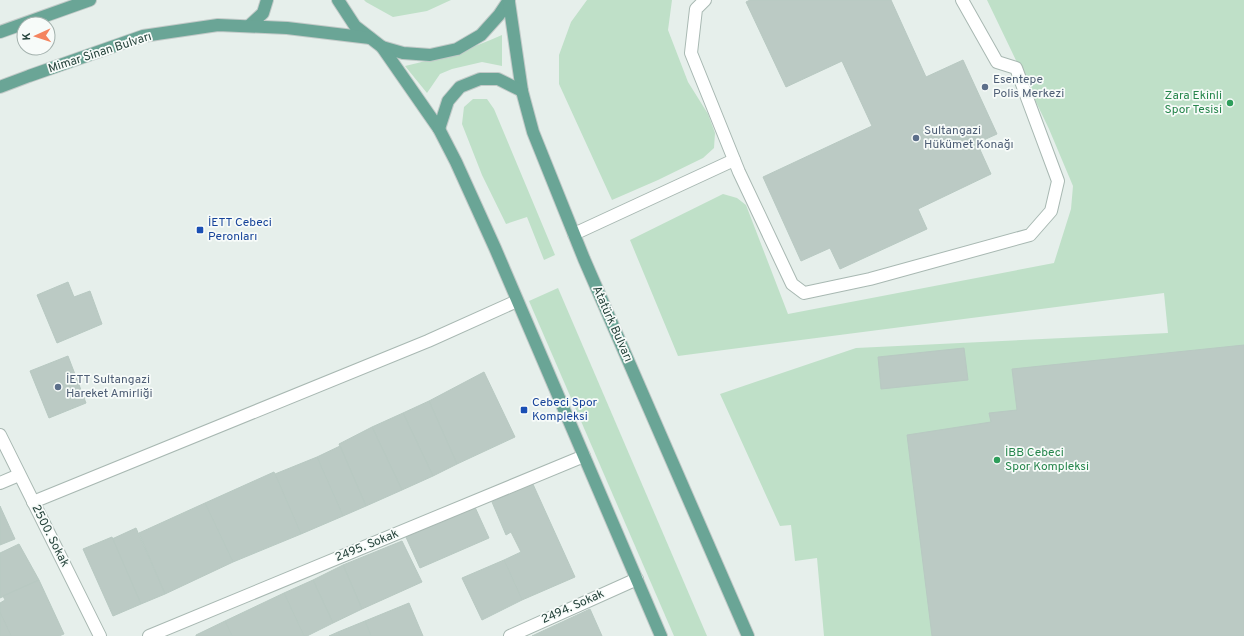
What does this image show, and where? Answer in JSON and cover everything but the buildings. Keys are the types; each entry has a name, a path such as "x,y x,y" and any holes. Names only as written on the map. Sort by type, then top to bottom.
{"main road":[{"path":"0,32 90,0"},
{"path":"249,26 263,13 267,0"},
{"path":"338,0 355,26 382,47 439,129 495,248 661,636"},
{"path":"382,47 403,53 430,55 457,49 481,35 510,1"},
{"name":"Atatürk Bulvarı","path":"510,1 522,91 533,132 574,234 748,636"},
{"name":"Mimar Sinan Bulvarı","path":"0,88 29,76 143,36 218,25 287,28 370,38"},
{"path":"439,129 448,101 460,87 480,79 498,79 522,91"}],"street":[{"path":"705,0 696,9 691,53 734,160 792,284 804,293 870,279 1030,235 1052,211 1058,181 1016,68 997,62 962,0"},
{"path":"574,234 734,160"},
{"path":"33,502 428,342 517,301"},
{"name":"2500. Sokak","path":"0,435 100,636"},
{"name":"2495. Sokak","path":"149,636 584,456"},
{"path":"0,483 20,475"},
{"name":"2494. Sokak","path":"510,636 637,579"}],"green space":[{"path":"364,0 451,0 427,11 393,17"},
{"path":"587,0 672,0 668,30 688,82 708,114 715,133 714,148 703,158 612,200 559,84 559,55 571,22"},
{"name":"İBB Cebeci Spor Kompleksi","path":"987,0 1244,0 1244,636 824,636 817,558 795,561 791,525 780,526 720,394 856,348 1168,333 1164,293 678,356 630,240 723,194 737,198 746,205 788,314 1054,263 1071,209 1073,186 1049,129"},
{"path":"502,35 502,66 482,62 452,69 440,74 427,93 405,66 455,53"},
{"path":"473,99 487,99 494,109 555,255 544,260 527,217 506,224 482,175 462,124 464,107"},
{"path":"558,288 707,636 674,636 529,301"}],"place":[{"name":"Esentepe Polis Merkezi","path":"985,87"},
{"name":"Zara Ekinli Spor Tesisi","path":"1230,103"},
{"name":"Sultangazi Hükümet Konağı","path":"916,138"},
{"name":"İETT Cebeci Peronları","path":"200,230"},
{"name":"İETT Sultangazi Hareket Amirliği","path":"58,387"},
{"name":"Cebeci Spor Kompleksi","path":"524,410"},
{"name":"İBB Cebeci Spor Kompleksi","path":"997,460"}]}
